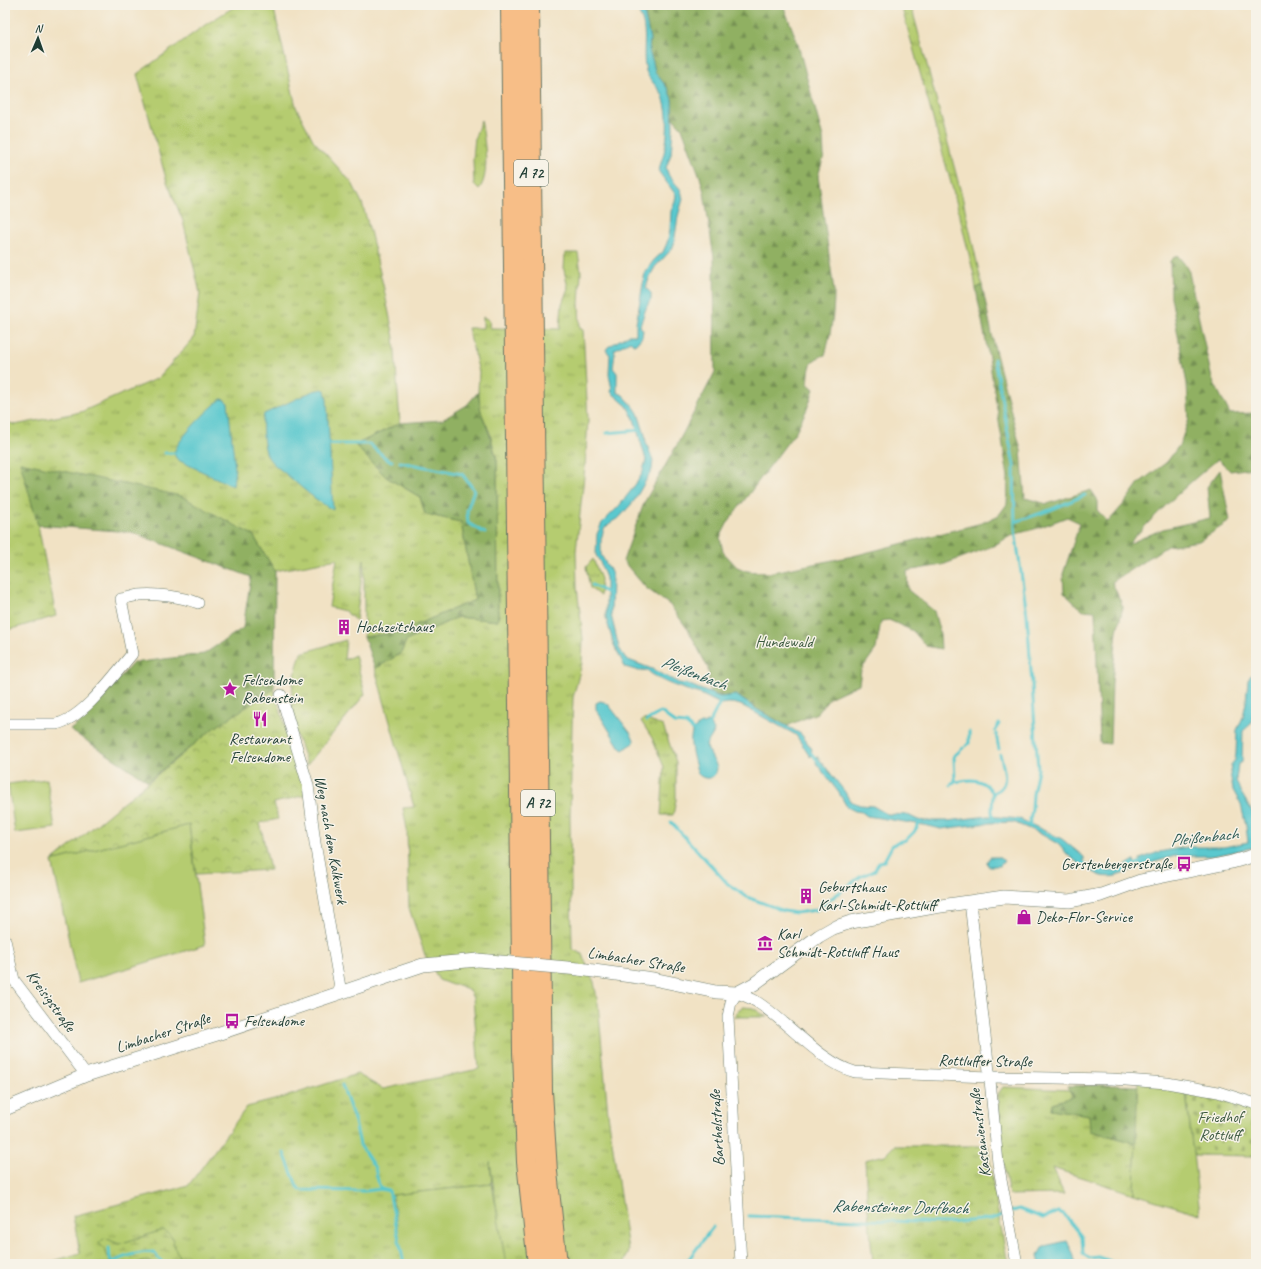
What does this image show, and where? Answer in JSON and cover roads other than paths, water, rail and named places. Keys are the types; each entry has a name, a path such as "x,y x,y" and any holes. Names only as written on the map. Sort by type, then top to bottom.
{"highway":[{"name":"A 72","path":"511,5 523,1052 527,1154 538,1264"},
{"name":"A 72","path":"529,5 542,1091 547,1179 557,1264"}],"street":[{"path":"5,724 56,724 64,722 76,715 95,696 132,654 121,599 140,595 175,597 189,599 198,603"},
{"name":"Weg nach dem Kalkwerk","path":"280,695 308,785 315,843 341,993"},
{"name":"Limbacher Straße","path":"5,1109 86,1075 217,1034 423,965 478,960 580,969 653,979 716,992 737,992 754,984 801,949 833,928 851,922 934,907 1004,897 1069,901 1101,895 1140,881 1232,862 1256,855"},
{"name":"Kastanienstraße","path":"970,902 990,1077 998,1163 1017,1264"},
{"name":"Kreisigstraße","path":"5,940 14,980 86,1075"},
{"name":"Rottluffer Straße","path":"737,992 756,1001 822,1054 845,1069 855,1072 990,1077 1112,1079 1167,1083 1218,1092 1256,1104"},
{"name":"Barthelstraße","path":"737,992 731,1002 728,1017 741,1264"}],"water":[{"path":"631,5 640,5 644,12 650,39 649,51 655,72 668,89 672,99 673,129 671,154 666,168 669,176 681,190 683,199 678,216 672,249 655,267 646,288 651,293 651,300 646,308 640,326 643,330 642,337 635,345 630,341 614,350 613,368 617,373 617,392 623,395 638,413 646,443 653,460 652,470 634,501 620,517 604,529 601,539 601,555 612,575 611,615 619,648 626,659 652,669 679,683 688,684 720,697 736,695 758,710 801,734 812,749 810,757 796,735 743,706 732,703 722,704 700,694 665,682 647,670 639,671 625,667 614,645 606,618 606,578 596,555 597,534 602,523 619,506 633,488 642,474 646,460 634,419 627,406 611,392 612,389 609,375 610,355 606,350 608,347 628,335 636,335 636,324 645,272 654,260 663,252 667,243 670,230 671,211 676,195 659,172 667,138 666,108 663,95 646,71 644,54 644,28 642,19"},
{"path":"322,389 325,390 327,400 333,510 308,493 272,462 266,453 263,436 264,414 313,391"},
{"path":"221,399 228,403 235,468 233,486 180,461 176,458 174,453 187,432"},
{"path":"1251,675 1256,678 1256,694 1252,723 1243,731 1242,762 1238,764 1236,780 1240,791 1252,811 1256,827 1256,847 1213,856 1175,856 1141,866 1140,859 1159,852 1189,847 1224,847 1248,842 1241,805 1233,790 1230,772 1231,765 1235,760 1237,730 1243,717 1248,680"},
{"path":"600,701 608,704 632,735 634,743 623,750 620,748 596,709 596,703"},
{"path":"708,722 714,730 706,745 717,767 717,771 710,778 704,778 698,774 692,754 691,737 694,729"},
{"path":"817,756 845,792 850,801 860,805 873,806 887,814 908,815 918,820 925,821 947,821 988,816 1020,819 1062,839 1084,857 1084,867 1069,856 1058,844 1039,833 1013,822 989,823 941,829 867,816 862,812 855,811 847,807 839,793 816,763"},
{"path":"990,857 1000,857 1004,861 1000,866 988,866 987,862"},
{"path":"1134,860 1136,868 1119,875 1109,877 1092,871 1092,862 1099,868 1113,871"},
{"path":"1067,1241 1073,1253 1076,1264 1040,1264 1038,1256 1042,1248"}],"waterway":[{"path":"994,359 1014,465 1015,530 1027,615 1038,769 1029,826"},
{"path":"607,433 641,430"},
{"path":"330,444 369,444 388,460 392,461"},
{"path":"165,453 174,453"},
{"path":"400,462 462,474 474,490 467,510 468,523 485,533"},
{"path":"1015,522 1050,510 1085,495"},
{"path":"592,585 610,594"},
{"path":"1254,675 1256,668"},
{"path":"709,724 721,700"},
{"path":"646,721 661,712 675,723 686,724 693,730"},
{"path":"995,730 999,724"},
{"path":"966,746 969,743 969,732"},
{"path":"996,734 999,749"},
{"path":"963,748 954,756 955,781 973,780 982,782 993,793"},
{"name":"Pleißenbach","path":"809,751 819,762"},
{"path":"993,819 993,793 1001,788 1005,776 1000,754"},
{"path":"951,785 956,781"},
{"path":"671,822 728,884 747,897 784,911 796,913 816,910 860,877 875,870 879,862 884,861 892,846 897,842 906,840 914,832 920,822"},
{"name":"Pleißenbach","path":"1132,866 1144,861"},
{"name":"Pleißenbach","path":"1082,862 1094,869"},
{"path":"342,1085 355,1122 360,1145 375,1168 381,1189"},
{"path":"284,1153 300,1190 365,1191 381,1189 389,1191 404,1264"},
{"name":"Rabensteiner Dorfbach","path":"749,1216 946,1223 992,1219 1019,1209 1043,1218 1058,1212 1064,1214 1082,1236 1083,1254 1089,1258 1099,1257 1110,1261 1111,1264"},
{"name":"Rabensteiner Dorfbach","path":"671,1264 688,1260 713,1227"},
{"path":"109,1248 110,1259 113,1262 133,1254 154,1252 164,1264"},
{"name":"Rabensteiner Dorfbach","path":"580,1262 585,1264"}],"place":[{"name":"Hochzeitshaus","path":"344,627"},
{"name":"Felsendome Rabenstein","path":"230,689"},
{"name":"Restaurant Felsendome","path":"260,719"},
{"name":"Gerstenbergerstraße","path":"1184,864"},
{"name":"Geburtshaus Karl-Schmidt-Rottluff","path":"806,896"},
{"name":"Deko-Flor-Service","path":"1024,917"},
{"name":"Karl Schmidt-Rottluff Haus","path":"765,943"},
{"name":"Felsendome","path":"232,1021"}],"park label":[{"name":"Hundewald","path":"784,642"},
{"name":"Friedhof Rottluff","path":"1220,1126"}]}
